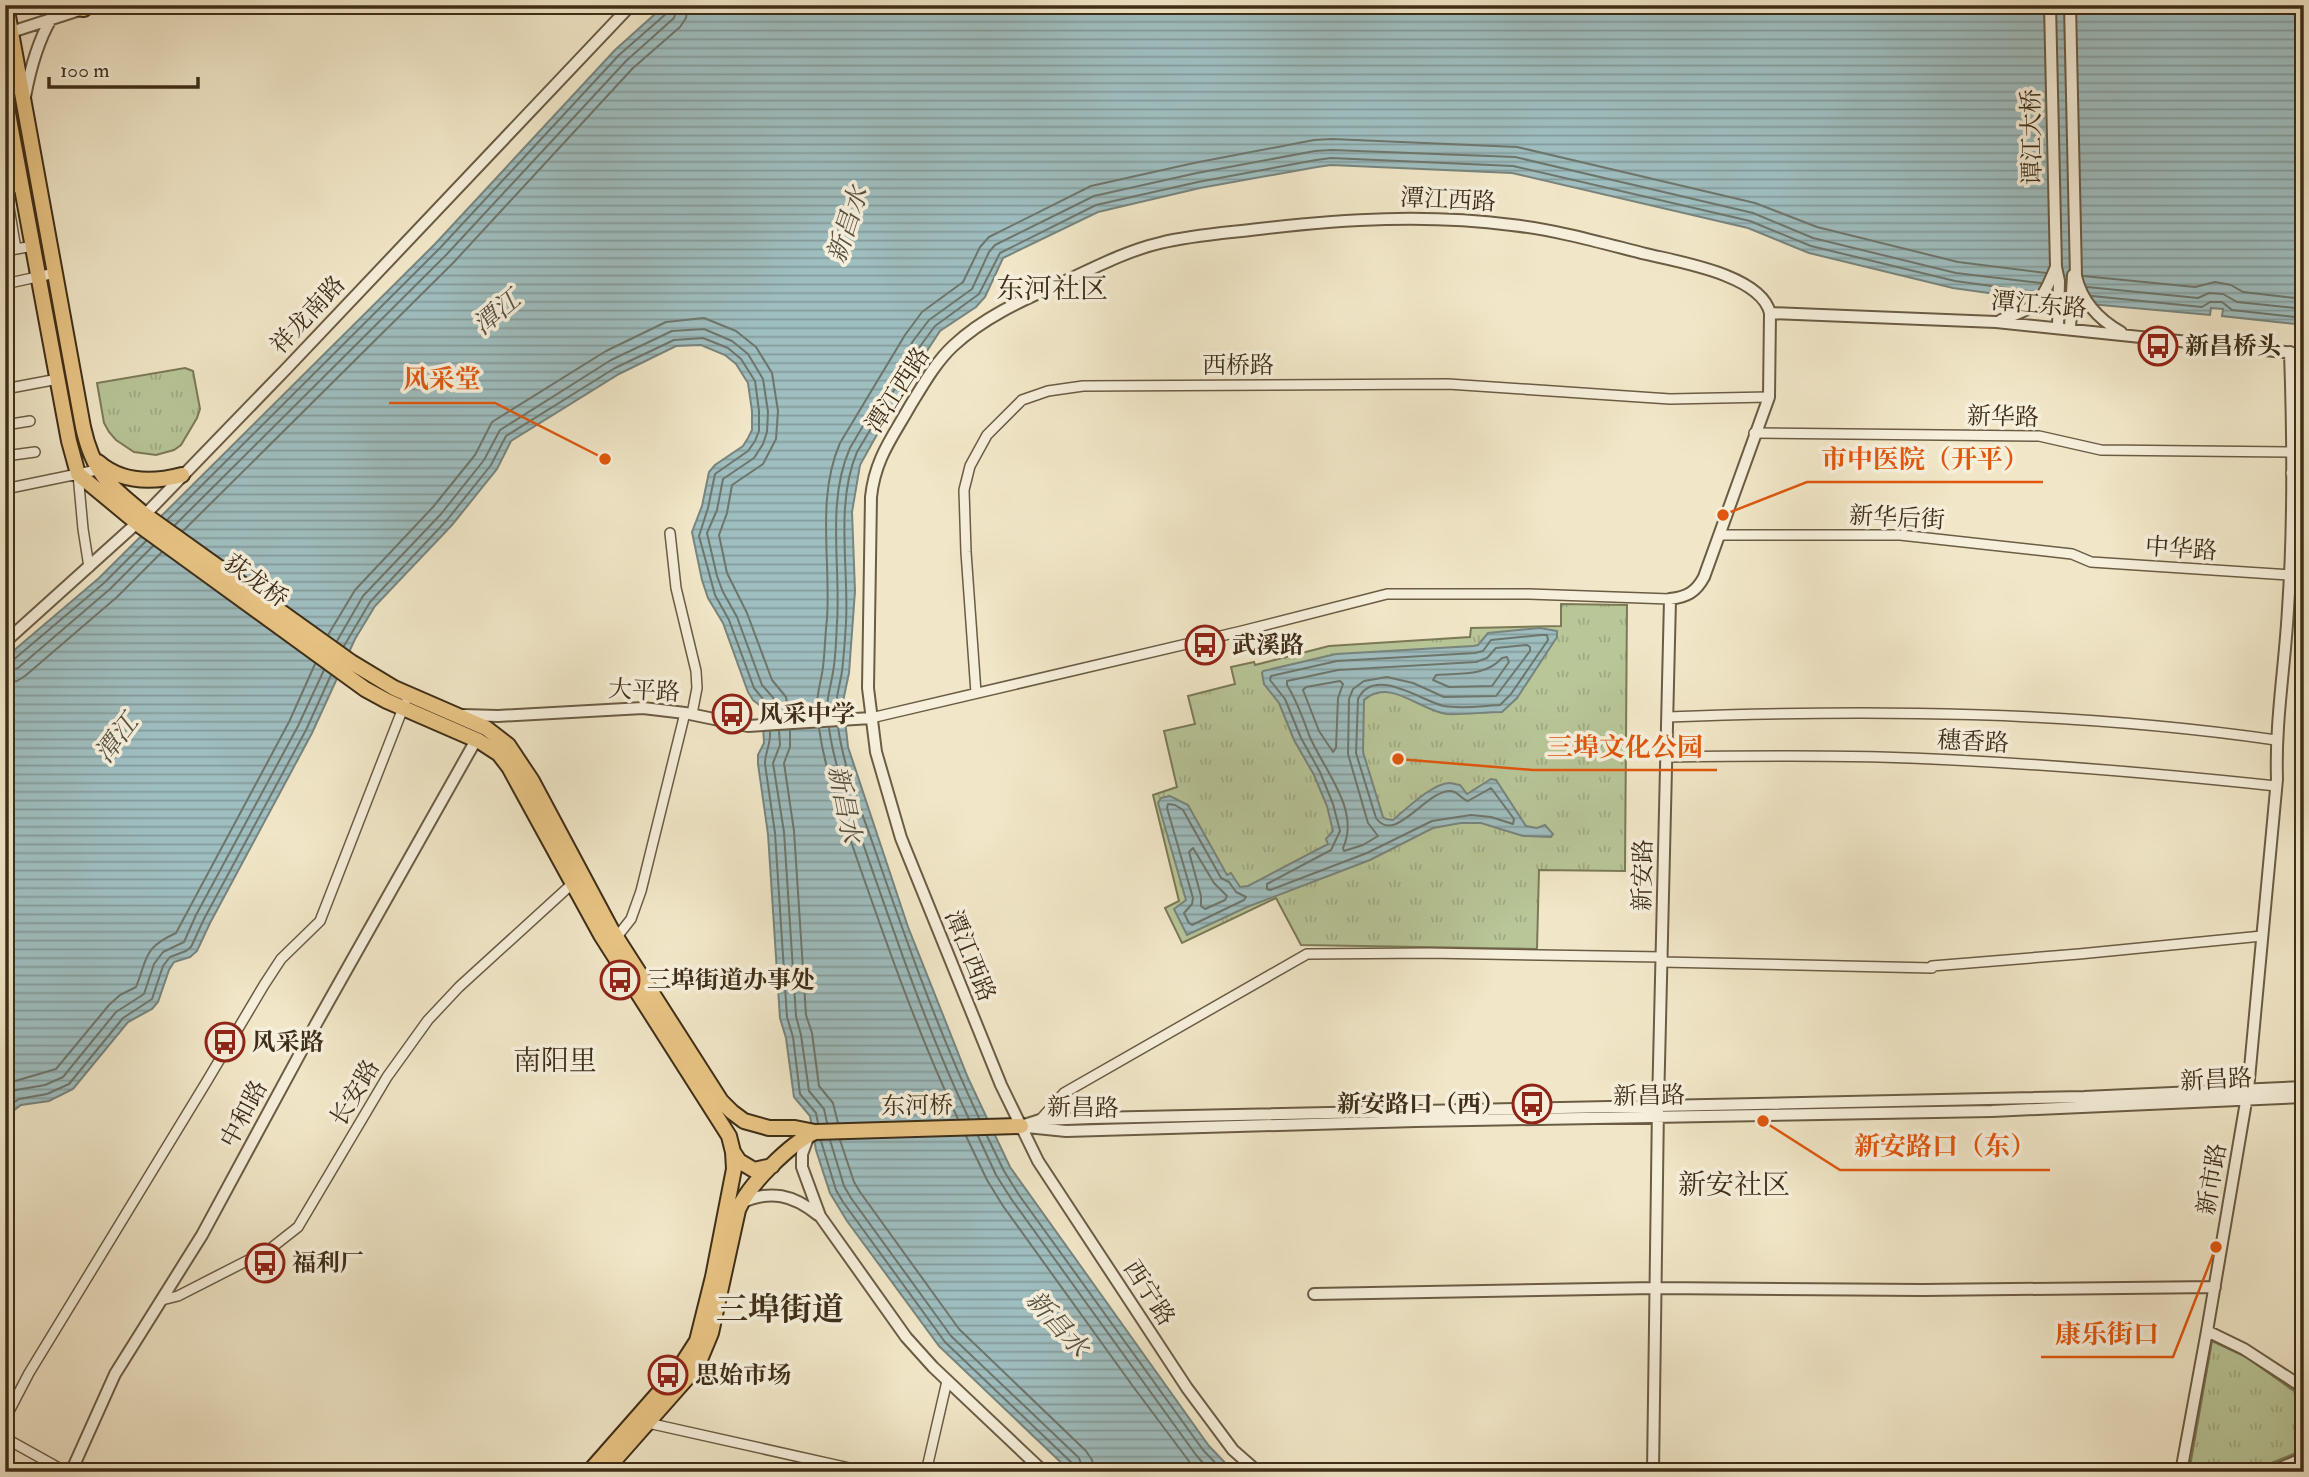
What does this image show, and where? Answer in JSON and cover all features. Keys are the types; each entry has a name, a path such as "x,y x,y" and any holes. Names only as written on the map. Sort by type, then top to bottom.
{"main road":[{"path":"6,5 8,33 24,103 90,455 97,470 143,520"},
{"path":"54,12 89,7"},
{"path":"5,97 8,126 22,186 69,441 78,474 143,520"},
{"path":"90,455 110,470 129,478 157,481 182,475"},
{"name":"荻龙桥","path":"143,520 347,667 376,695 406,701"},
{"path":"406,701 499,754 509,767 601,935 725,1129 739,1161 754,1170 774,1165"},
{"name":"东河桥","path":"406,701 456,715 497,735 520,761 616,938 726,1107 744,1121 760,1126 812,1133 1021,1126"},
{"path":"604,1472 694,1368 707,1345 741,1203 750,1188 812,1133"},
{"path":"589,1472 677,1372 696,1341 715,1265 733,1169 733,1152"}],"street":[{"name":"祥龙南路","path":"8,640 143,520 182,475 631,5"},
{"name":"谭江大桥","path":"2050,5 2056,267 2059,281 2058,327"},
{"name":"谭江大桥","path":"2070,5 2075,267"},
{"path":"8,33 54,12"},
{"path":"24,103 33,62 54,12"},
{"path":"5,189 22,186"},
{"path":"8,202 8,224 16,249"},
{"name":"潭江西路","path":"1021,1126 981,1038 901,838 876,752 871,718 868,688 868,586 871,497 875,470 937,364 964,337 1015,303 1130,253 1161,243 1192,236 1397,217 1514,225 1586,239 1714,272 1755,292 1765,300 1770,313"},
{"path":"5,251 33,246"},
{"path":"1996,321 2036,303 2049,287 2056,267"},
{"path":"2070,328 2071,284 2075,267"},
{"path":"2075,267 2078,284 2090,307 2111,326 2127,334"},
{"path":"5,284 55,273"},
{"path":"1755,292 1780,307 1805,314"},
{"path":"871,718 1387,594 1684,598 1700,585 1769,397 1770,313"},
{"name":"潭江东路","path":"1770,313 1996,321 2304,354"},
{"name":"新市路","path":"2181,1472 2247,1095 2276,786 2276,740 2290,577 2290,352"},
{"path":"5,390 58,379"},
{"name":"西桥路","path":"976,693 966,552 965,486 975,456 987,435 1013,407 1032,395 1083,386 1448,383 1670,399 1769,397"},
{"path":"5,425 30,421"},
{"name":"新华路","path":"1754,433 2025,436 2052,438 2101,450 2291,452"},
{"path":"5,456 35,452"},
{"path":"5,489 97,470"},
{"path":"2291,473 2304,474"},
{"path":"78,474 89,567"},
{"path":"616,938 631,919 641,891 697,688 696,671 676,587 670,533"},
{"name":"新华后街","path":"1720,535 1900,535 2072,554"},
{"name":"中华路","path":"2072,554 2091,562 2304,579"},
{"name":"新安路","path":"1653,1472 1670,599"},
{"path":"5,613 8,640"},
{"path":"5,1419 29,1373 264,985 281,959 320,920 406,701"},
{"name":"大平路","path":"456,715 498,716 626,708 688,714 748,726 871,718"},
{"path":"1668,717 1801,713 2014,715 2176,727 2276,740"},
{"name":"中和路","path":"71,1472 106,1391 202,1235 316,1024 476,740"},
{"name":"穗香路","path":"1667,757 1821,756 1949,760 2104,769 2276,786"},
{"name":"长安路","path":"162,1300 178,1296 270,1249 298,1227 387,1077 428,1020 487,961 573,883"},
{"path":"1041,1119 1065,1093 1307,954 1429,953 1932,967 2262,936"},
{"name":"新昌路","path":"2247,1095 2304,1087"},
{"name":"新昌路","path":"1021,1126 1066,1131 2084,1097 2304,1097"},
{"name":"新昌路","path":"1021,1126 1041,1119 1658,1111"},
{"name":"西宁路","path":"1021,1126 1038,1161 1186,1388 1233,1450 1258,1472"},
{"path":"812,1133 802,1154 802,1167 820,1216 906,1337 947,1381 1044,1472"},
{"path":"741,1203 757,1197 785,1196 805,1204 820,1216"},
{"path":"1314,1294 1655,1288 1864,1290 2215,1287"},
{"path":"2207,1331 2244,1349 2304,1388"},
{"path":"926,1472 947,1381"},
{"path":"648,1423 867,1472"},
{"path":"5,1438 66,1472"},
{"path":"2271,1472 2304,1458"}],"green space":[{"path":"185,368 193,371 200,409 181,445 156,455 134,452 116,440 104,423 97,383"},
{"path":"1561,604 1627,605 1625,871 1539,870 1537,949 1301,945 1276,898 1182,943 1165,908 1179,901 1153,795 1177,787 1164,731 1195,724 1188,696 1235,684 1231,667 1254,662 1255,665 1329,646 1470,637 1471,628 1561,626"},
{"path":"2212,1341 2246,1357 2291,1389 2304,1394 2304,1450 2249,1472 2189,1472"}],"water":[{"path":"665,5 2304,5 2304,325 2222,316 2223,309 2211,308 2210,315 2024,298 1953,288 1809,253 1748,228 1512,173 1331,165 1317,167 1200,188 1098,212 1003,258 985,297 976,307 940,331 904,386 860,465 852,512 855,591 849,673 843,701 848,747 908,927 968,1078 1010,1167 1209,1446 1234,1472 1071,1472 939,1346 847,1221 830,1193 816,1150 810,1116 794,1097 786,1038 780,1018 768,834 758,764 758,755 764,743 762,707 748,692 723,623 708,598 692,532 702,506 709,472 743,446 752,430 752,411 748,383 736,364 725,355 701,345 676,346 619,374 511,441 497,469 452,525 375,606 355,639 312,733 197,951 190,957 174,962 158,1002 152,1009 128,1022 73,1089 49,1101 21,1105 5,1117 5,658 99,578 435,244 615,50"},
{"path":"1540,628 1557,631 1557,637 1517,698 1502,712 1447,714 1395,694 1374,694 1364,700 1363,752 1383,817 1386,819 1393,820 1420,797 1443,784 1460,785 1467,794 1491,779 1496,780 1526,826 1537,828 1545,825 1553,834 1551,837 1523,836 1481,823 1433,828 1370,860 1247,907 1187,935 1174,909 1186,900 1158,803 1161,798 1170,796 1188,805 1227,875 1231,873 1240,887 1248,886 1328,844 1326,839 1333,831 1327,806 1314,775 1294,740 1279,703 1264,684 1263,671 1336,654 1473,646 1478,645 1488,633"}],"place":[{"name":"新昌桥头","path":"2158,346"},
{"name":"风采堂","path":"605,459"},
{"name":"市中医院（开平）","path":"1723,515"},
{"name":"武溪路","path":"1205,645"},
{"name":"风采中学","path":"732,714"},
{"name":"三埠文化公园","path":"1398,759"},
{"name":"三埠街道办事处","path":"620,980"},
{"name":"风采路","path":"225,1042"},
{"name":"新安路口（西）","path":"1532,1104"},
{"name":"新安路口（东）","path":"1763,1121"},
{"name":"康乐街口","path":"2216,1247"},
{"name":"福利厂","path":"265,1263"},
{"name":"思始市场","path":"668,1375"}],"district":[{"name":"东河社区","path":"1052,289"},
{"name":"南阳里","path":"555,1061"},
{"name":"新安社区","path":"1734,1185"},
{"name":"三埠街道","path":"780,1310"}],"water label":[{"name":"新昌水","path":"848,225"},
{"name":"潭江","path":"497,313"},
{"name":"潭江","path":"117,739"},
{"name":"新昌水","path":"844,804"},
{"name":"新昌水","path":"1057,1324"}]}
